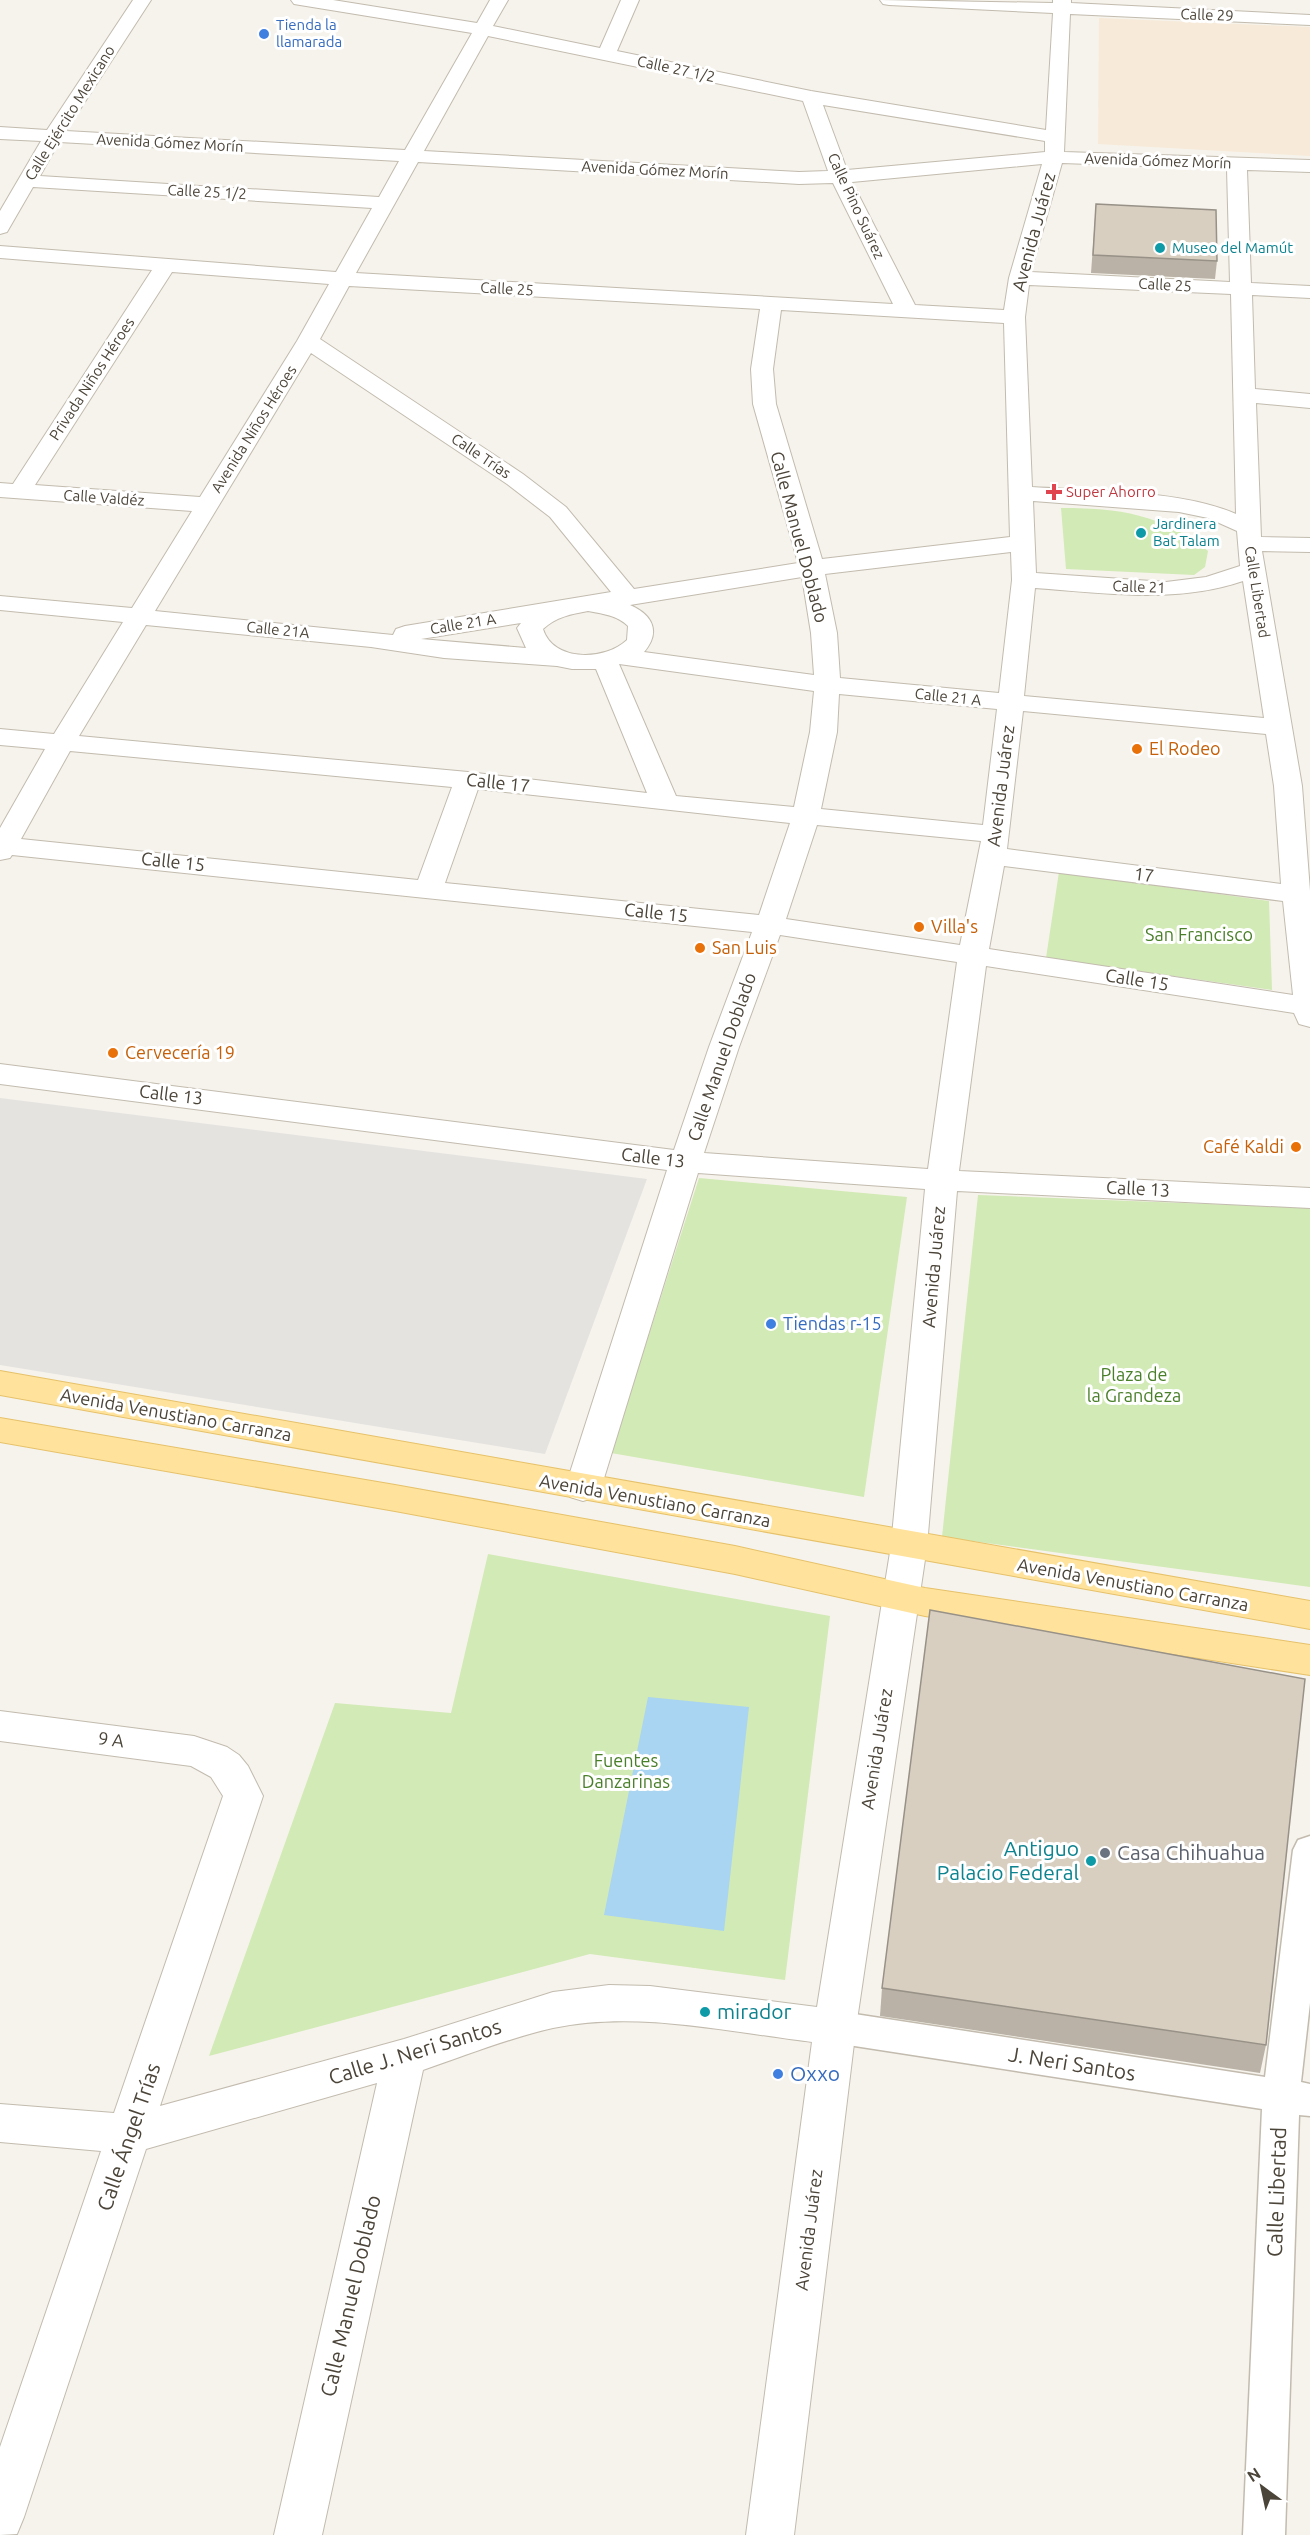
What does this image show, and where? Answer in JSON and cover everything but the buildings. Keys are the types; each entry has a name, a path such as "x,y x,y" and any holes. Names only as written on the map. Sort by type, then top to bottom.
{"main road":[{"name":"Avenida Venustiano Carranza","path":"0,1383 1310,1616"},
{"path":"0,1430 395,1498 735,1560 900,1597 1310,1660"}],"street":[{"name":"Calle Ejército Mexicano","path":"0,228 53,136 142,0"},
{"name":"Calle 27 1/2","path":"300,0 481,29 1054,147"},
{"name":"Avenida Niños Héroes","path":"1,847 308,341 499,0"},
{"path":"606,55 630,0"},
{"name":"Calle 29","path":"889,0 1062,5 1310,20"},
{"name":"Avenida Juárez","path":"770,2535 835,2027 909,1546 942,1180 973,955 994,845 1011,704 1023,580 1024,543 1019,493 1014,317 1019,278 1054,147 1062,5"},
{"name":"Calle Pino Suárez","path":"810,97 840,177 908,312"},
{"name":"Avenida Gómez Morín","path":"0,133 799,178 840,177 1054,147 1237,163 1310,166"},
{"name":"Calle Libertad","path":"1237,163 1243,395 1251,570 1279,727 1299,786 1296,894 1309,1012"},
{"name":"Calle 25 1/2","path":"27,181 387,203"},
{"name":"Calle 25","path":"0,252 343,279 1014,317"},
{"name":"Privada Niños Héroes","path":"10,491 165,266"},
{"name":"Calle 25","path":"1019,278 1310,292"},
{"name":"Calle Manuel Doblado","path":"583,1488 685,1162 807,815 822,737 827,685 824,623 811,568 768,424 763,390 762,379 771,305"},
{"name":"Calle Trías","path":"308,341 515,479 558,512 629,598"},
{"path":"1243,395 1310,401"},
{"name":"Calle Valdéz","path":"10,491 207,505"},
{"path":"1019,493 1179,505 1215,513 1249,536 1310,545"},
{"path":"590,604 811,568 1024,543"},
{"name":"Calle 21","path":"1023,580 1166,589 1210,584 1251,570"},
{"name":"Calle 21A","path":"0,603 371,639 444,650 580,661 611,658"},
{"path":"590,604 625,612 637,620 642,630 640,640 632,649 611,658 665,802"},
{"name":"Calle 21 A","path":"371,639 590,604"},
{"path":"555,610 539,618 530,628 531,640 540,650 556,658"},
{"name":"Calle 21 A","path":"611,658 827,685 1011,704 1279,727"},
{"name":"Calle 17","path":"0,737 468,780 807,815 994,845"},
{"path":"429,888 468,780"},
{"name":"17","path":"994,845 1296,894"},
{"name":"Calle 15","path":"1,847 429,888 768,925 973,955 1309,1012"},
{"name":"Calle 13","path":"0,1074 685,1162 942,1180 1310,1198"},
{"name":"9 A","path":"0,1726 194,1751 221,1761"},
{"name":"Calle Ángel Trías","path":"0,2517 243,1796 234,1775 221,1761"},
{"name":"Calle Libertad","path":"1264,2535 1310,1850"},
{"name":"Calle J. Neri Santos","path":"0,2123 130,2134 404,2057 553,2010 609,2003 650,2004 835,2027"},
{"name":"J. Neri Santos","path":"835,2027 1295,2097"},
{"name":"Calle Manuel Doblado","path":"298,2535 404,2057"}],"shaded area":[{"path":"1099,18 1310,27 1310,156 1098,144"},
{"path":"0,1098 647,1179 545,1454 0,1365"}],"green space":[{"path":"1061,508 1121,512 1157,521 1208,551 1205,567 1194,575 1066,569"},
{"name":"San Francisco","path":"1059,872 1269,901 1272,990 1046,958"},
{"path":"699,1178 907,1197 864,1497 611,1453"},
{"name":"Plaza de la Grandeza","path":"978,1195 1310,1208 1310,1587 942,1537"},
{"name":"Fuentes Danzarinas","path":"488,1554 830,1616 785,1980 590,1954 209,2056 335,1703 451,1713"}],"water":[{"name":"Fuentes Danzarinas","path":"648,1697 749,1707 724,1931 604,1915"}],"place":[{"name":"Tienda la llamarada","path":"264,34"},
{"name":"Museo del Mamút","path":"1160,248"},
{"name":"Super Ahorro","path":"1054,492"},
{"name":"Jardinera Bat Talam","path":"1141,533"},
{"name":"El Rodeo","path":"1137,749"},
{"name":"Villa's","path":"919,927"},
{"name":"San Luis","path":"700,948"},
{"name":"Cervecería 19","path":"113,1053"},
{"name":"Café Kaldi","path":"1296,1147"},
{"name":"Tiendas r-15","path":"771,1324"},
{"name":"Casa Chihuahua","path":"1105,1853"},
{"name":"Antiguo Palacio Federal","path":"1091,1861"},
{"name":"mirador","path":"705,2012"},
{"name":"Oxxo","path":"778,2074"}]}
